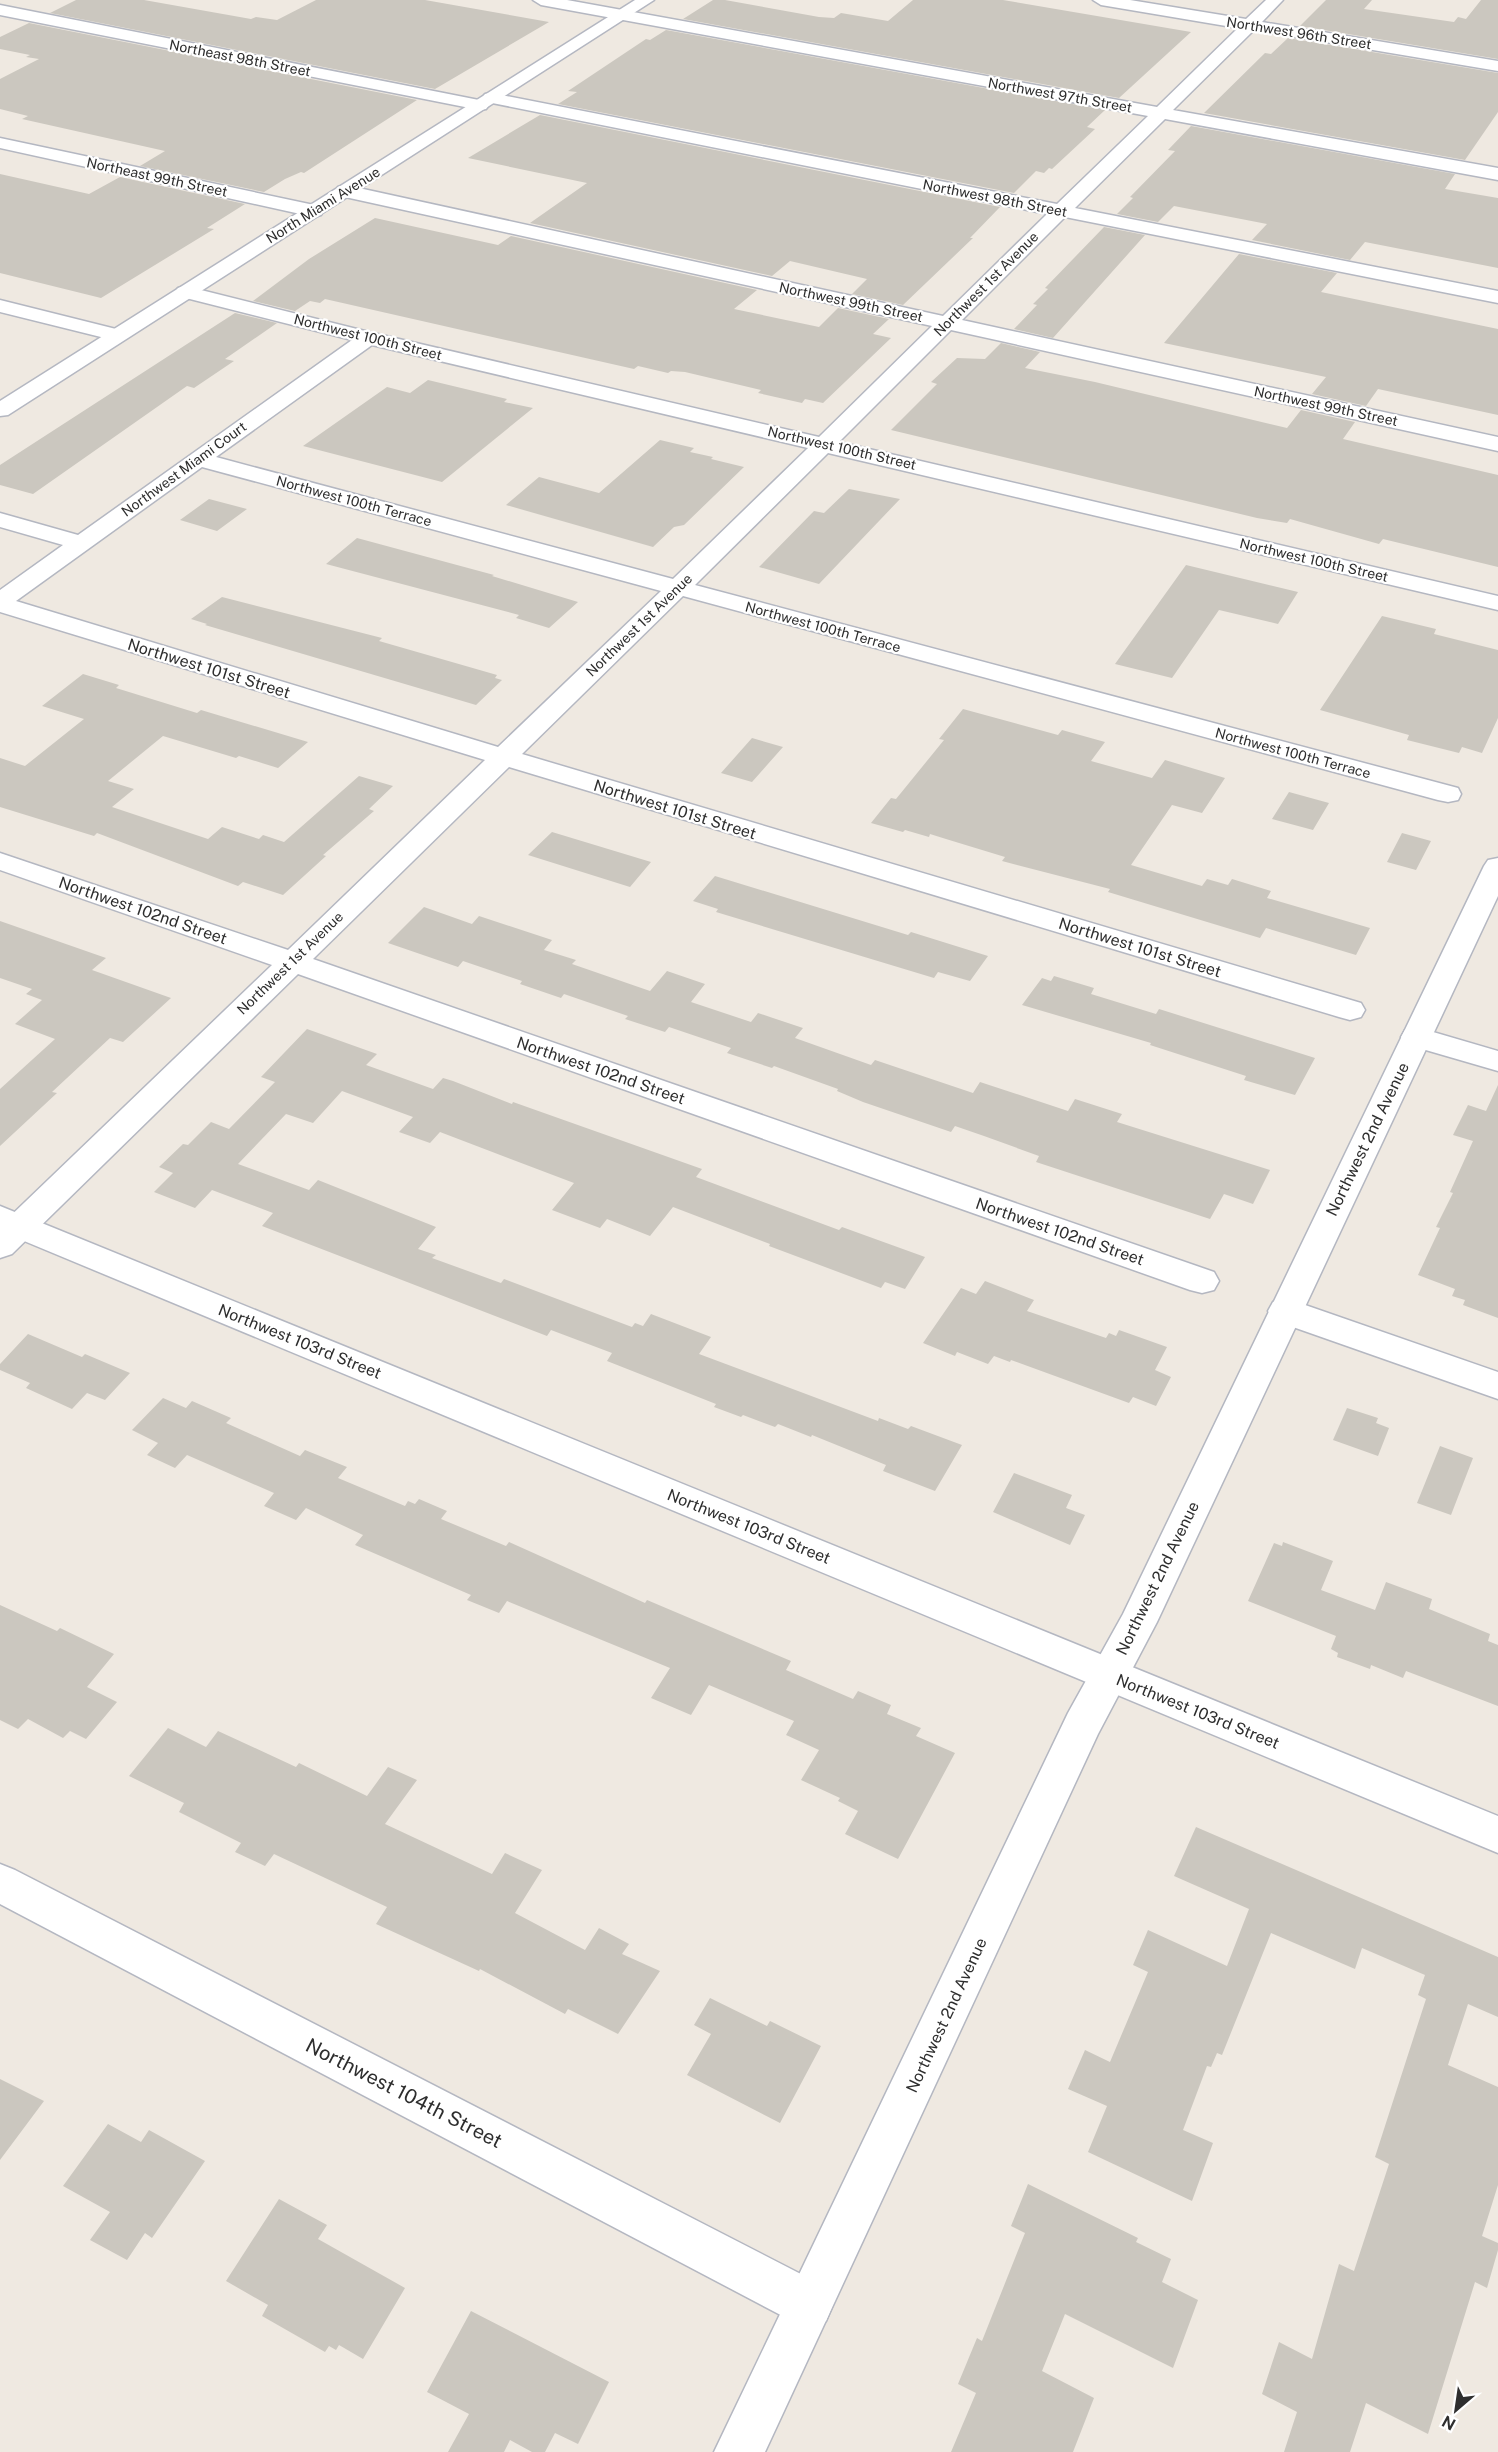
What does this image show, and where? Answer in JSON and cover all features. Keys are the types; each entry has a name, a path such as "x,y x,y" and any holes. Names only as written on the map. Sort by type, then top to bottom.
{"street":[{"path":"0,10 18,0"},
{"name":"Northwest 97th Street","path":"541,0 1498,174"},
{"name":"North Miami Avenue","path":"0,410 646,0"},
{"name":"Northwest 96th Street","path":"1101,0 1261,14 1498,66"},
{"name":"Northwest 96th Street","path":"1157,0 1261,14 1498,56"},
{"name":"Northeast 98th Street","path":"0,10 486,101"},
{"name":"Northwest 1st Avenue","path":"7,1230 291,961 678,588 1261,14"},
{"name":"Northwest 98th Street","path":"486,101 1498,297"},
{"name":"Northeast 99th Street","path":"0,143 314,211"},
{"name":"Northwest 99th Street","path":"345,191 1498,444"},
{"name":"Northwest 100th Street","path":"185,292 368,338 1498,603"},
{"path":"0,306 117,335"},
{"name":"Northwest Miami Court","path":"0,602 368,338"},
{"name":"Northwest 100th Terrace","path":"198,459 1448,794"},
{"path":"0,520 82,543"},
{"name":"Northwest 101st Street","path":"0,602 502,758 1350,1010"},
{"name":"Northwest 102nd Street","path":"0,861 1202,1281"},
{"name":"Northwest 2nd Avenue","path":"739,2452 1082,1725 1138,1622 1498,866"},
{"path":"1416,1037 1498,1061"},
{"name":"Northwest 103rd Street","path":"7,1230 1498,1834"},
{"path":"1285,1311 1498,1386"},
{"name":"Northwest 104th Street","path":"0,1883 809,2304"}],"building":[{"path":"76,0 144,0 251,19 256,17 277,20 316,0 425,0 549,22 435,89 50,13"},
{"path":"713,0 725,0 819,17 834,18 841,13 888,21 913,0 1003,0 1191,32 1119,98 683,19"},
{"path":"1326,0 1372,0 1364,9 1454,22 1458,17 1466,19 1481,0 1498,0 1498,59 1300,26"},
{"path":"29,23 417,100 304,173 301,172 285,179 264,192 140,166 165,151 22,119 28,116 0,109 0,79 39,59 0,49 0,37"},
{"path":"666,30 1105,110 1087,127 1095,129 1052,169 1049,168 1044,173 1036,171 1014,193 558,104 577,92 568,91 646,39 650,40"},
{"path":"1288,38 1498,73 1498,112 1465,160 1204,113 1265,53 1271,54"},
{"path":"540,115 1000,207 970,238 973,238 903,305 852,294 867,279 790,261 772,276 530,223 587,183 468,158"},
{"path":"1191,126 1455,174 1445,189 1498,198 1498,268 1365,242 1350,260 1252,240 1267,224 1174,206 1158,222 1117,214 1133,198 1130,197 1175,151 1168,150"},
{"path":"0,174 89,194 120,177 245,204 207,228 214,229 101,298 0,273"},
{"path":"375,218 498,245 511,236 757,290 734,309 819,327 838,308 889,319 873,334 891,338 823,403 805,399 802,403 758,393 761,390 685,372 671,371 668,373 638,366 634,369 325,299 320,303 310,301 295,311 253,301 309,259"},
{"path":"1104,227 1145,235 1053,338 1014,329 1037,305 1033,304 1048,289 1045,288"},
{"path":"1239,254 1337,273 1321,292 1498,329 1498,415 1378,389 1366,406 1312,394 1326,377 1164,343"},
{"path":"235,313 277,323 225,359 234,361 194,388 187,386 33,494 0,485 0,465"},
{"path":"1001,343 1040,352 1025,368 1095,382 1287,428 1301,410 1355,422 1343,439 1498,475 1498,567 1383,539 1379,544 1290,519 1287,523 1257,518 891,430 937,384 931,382 957,358 985,359"},
{"path":"428,380 507,399 504,402 533,408 442,482 303,446 387,387 410,393"},
{"path":"660,440 694,448 690,452 744,467 684,525 674,527 653,547 506,505 539,477 599,493"},
{"path":"849,489 900,499 819,584 759,567 814,511 824,513"},
{"path":"209,499 247,509 217,531 180,520"},
{"path":"357,538 494,575 492,576 578,602 549,628 516,618 519,615 326,564"},
{"path":"1186,565 1298,592 1278,624 1219,610 1172,678 1115,664"},
{"path":"222,597 382,638 379,641 497,675 495,678 502,680 476,705 191,619"},
{"path":"1382,616 1436,629 1434,634 1498,650 1498,718 1482,753 1462,747 1459,753 1407,740 1409,735 1320,710"},
{"path":"83,674 119,685 116,688 197,713 201,710 308,742 278,768 163,736 108,781 134,789 112,807 208,839 222,827 259,839 263,835 284,842 359,776 393,786 369,809 374,811 323,855 326,856 283,895 243,882 238,886 97,833 94,836 0,807 0,758 25,766 84,719 42,706"},
{"path":"963,709 1058,735 1062,730 1105,742 1091,761 1152,778 1165,760 1225,778 1202,813 1172,805 1131,865 1202,886 1207,879 1228,885 1232,879 1271,891 1267,898 1370,928 1356,955 1266,928 1260,938 1108,892 1110,889 1002,861 1005,857 930,834 929,837 871,823 891,798 896,799 944,740 939,739"},
{"path":"752,738 783,747 752,782 721,773"},
{"path":"1289,792 1329,803 1313,830 1272,819"},
{"path":"552,832 651,862 630,887 528,855"},
{"path":"1402,833 1431,841 1416,870 1387,862"},
{"path":"715,876 908,935 911,932 988,956 970,981 938,972 934,978 716,912 718,909 693,901"},
{"path":"424,907 472,924 479,916 552,940 544,950 576,960 572,964 650,991 667,971 705,984 691,1002 751,1022 758,1013 803,1028 795,1038 871,1065 875,1060 973,1093 980,1082 1068,1111 1075,1099 1122,1114 1117,1122 1270,1170 1253,1204 1224,1194 1210,1219 1036,1162 1039,1156 955,1126 951,1132 863,1102 837,1091 838,1089 774,1066 772,1068 727,1053 731,1048 669,1027 665,1032 625,1019 628,1016 564,994 561,998 520,984 522,981 463,961 458,967 388,943"},
{"path":"0,921 106,958 92,970 171,998 123,1042 110,1038 52,1092 57,1093 0,1146 0,1089 55,1039 15,1024 42,1000 26,994 32,989 0,978"},
{"path":"1054,976 1094,988 1091,994 1156,1014 1159,1009 1315,1058 1295,1095 1244,1080 1246,1076 1150,1045 1151,1043 1022,1005 1042,978 1051,981"},
{"path":"307,1029 377,1054 366,1065 433,1089 443,1078 453,1081 512,1104 513,1102 702,1169 696,1177 839,1230 842,1227 925,1257 905,1289 885,1282 881,1288 673,1207 650,1236 607,1219 600,1228 552,1210 574,1183 440,1132 430,1143 399,1132 413,1117 342,1091 313,1123 286,1114 238,1164 309,1190 318,1180 436,1227 418,1249 436,1255 432,1258 501,1283 504,1279 632,1327 635,1323 643,1326 651,1314 711,1337 699,1354 878,1421 879,1418 908,1429 911,1426 962,1445 935,1491 883,1471 886,1465 812,1435 811,1437 778,1424 775,1427 714,1407 716,1404 607,1361 612,1353 551,1330 547,1336 262,1226 273,1213 212,1190 195,1208 154,1192 173,1173 159,1167 183,1144 188,1145 211,1122 229,1129 275,1082 261,1077"},
{"path":"1498,1085 1498,1318 1463,1305 1465,1300 1452,1296 1455,1289 1418,1275 1440,1228 1436,1227 1453,1193 1450,1192 1473,1141 1453,1135 1468,1105 1486,1111"},
{"path":"985,1281 1034,1300 1027,1311 1106,1338 1109,1333 1116,1336 1119,1330 1167,1347 1155,1370 1171,1377 1156,1406 1133,1397 1129,1403 1011,1360 1010,1362 994,1356 988,1364 957,1352 955,1356 923,1343 961,1288 976,1294"},
{"path":"28,1334 82,1357 85,1354 130,1373 105,1400 87,1393 72,1409 26,1388 30,1383 0,1370 0,1364"},
{"path":"163,1398 186,1408 192,1401 231,1418 226,1423 300,1456 305,1450 347,1467 338,1478 405,1506 408,1501 415,1504 419,1499 447,1511 441,1519 506,1546 509,1542 645,1603 647,1600 791,1661 786,1670 853,1699 858,1691 891,1705 887,1714 921,1728 916,1736 955,1753 898,1859 845,1834 858,1811 838,1801 840,1798 801,1780 819,1750 786,1735 794,1721 709,1685 691,1715 651,1698 670,1668 507,1601 499,1613 467,1600 471,1595 355,1545 363,1535 306,1508 296,1520 264,1506 274,1493 187,1455 175,1468 147,1455 158,1443 132,1430"},
{"path":"1347,1408 1378,1418 1376,1423 1389,1428 1378,1456 1333,1440"},
{"path":"1440,1446 1473,1458 1451,1515 1417,1503"},
{"path":"1014,1473 1072,1495 1066,1508 1085,1515 1070,1545 993,1512"},
{"path":"1283,1542 1333,1561 1321,1590 1375,1610 1386,1582 1432,1599 1429,1609 1490,1634 1488,1641 1498,1645 1498,1706 1406,1671 1403,1678 1371,1665 1370,1669 1337,1657 1338,1653 1331,1649 1336,1636 1248,1601 1274,1543 1282,1546"},
{"path":"0,1605 57,1631 60,1628 114,1654 87,1687 117,1702 86,1739 70,1731 63,1738 28,1719 18,1729 0,1720"},
{"path":"168,1728 206,1747 218,1731 296,1767 299,1763 367,1796 388,1767 417,1780 385,1824 492,1874 505,1853 542,1870 515,1913 585,1950 599,1928 629,1944 622,1954 660,1971 618,2034 568,2009 565,2014 480,1969 479,1971 376,1924 387,1907 274,1854 265,1866 235,1852 241,1843 179,1812 184,1803 129,1776"},
{"path":"1196,1827 1498,1957 1498,2017 1468,2004 1448,2065 1498,2087 1498,2185 1482,2236 1498,2243 1498,2250 1487,2288 1475,2282 1428,2434 1366,2403 1350,2452 1284,2452 1297,2412 1262,2394 1279,2342 1312,2359 1339,2264 1354,2271 1389,2164 1375,2157 1426,1999 1418,1995 1425,1975 1362,1948 1355,1969 1271,1933 1222,2055 1217,2053 1211,2067 1207,2066 1183,2130 1213,2143 1192,2201 1088,2152 1107,2106 1068,2089 1085,2050 1110,2062 1148,1972 1133,1965 1148,1930 1227,1966 1249,1909 1174,1876"},
{"path":"710,1998 767,2026 770,2021 821,2046 780,2123 687,2075 711,2034 694,2025"},
{"path":"0,2079 44,2101 0,2160"},
{"path":"108,2124 141,2142 149,2130 205,2161 152,2238 145,2233 127,2260 90,2240 110,2212 63,2186"},
{"path":"1028,2184 1138,2238 1136,2242 1171,2259 1162,2282 1198,2300 1173,2368 1065,2314 1042,2371 1094,2398 1073,2452 951,2452 976,2393 958,2384 977,2338 982,2341 1025,2233 1011,2226"},
{"path":"279,2199 327,2225 318,2239 405,2288 363,2359 339,2345 336,2350 329,2346 325,2352 262,2316 268,2305 226,2281"},
{"path":"471,2311 609,2382 578,2444 555,2433 545,2452 532,2452 510,2440 504,2452 448,2452 469,2414 427,2392"}]}
